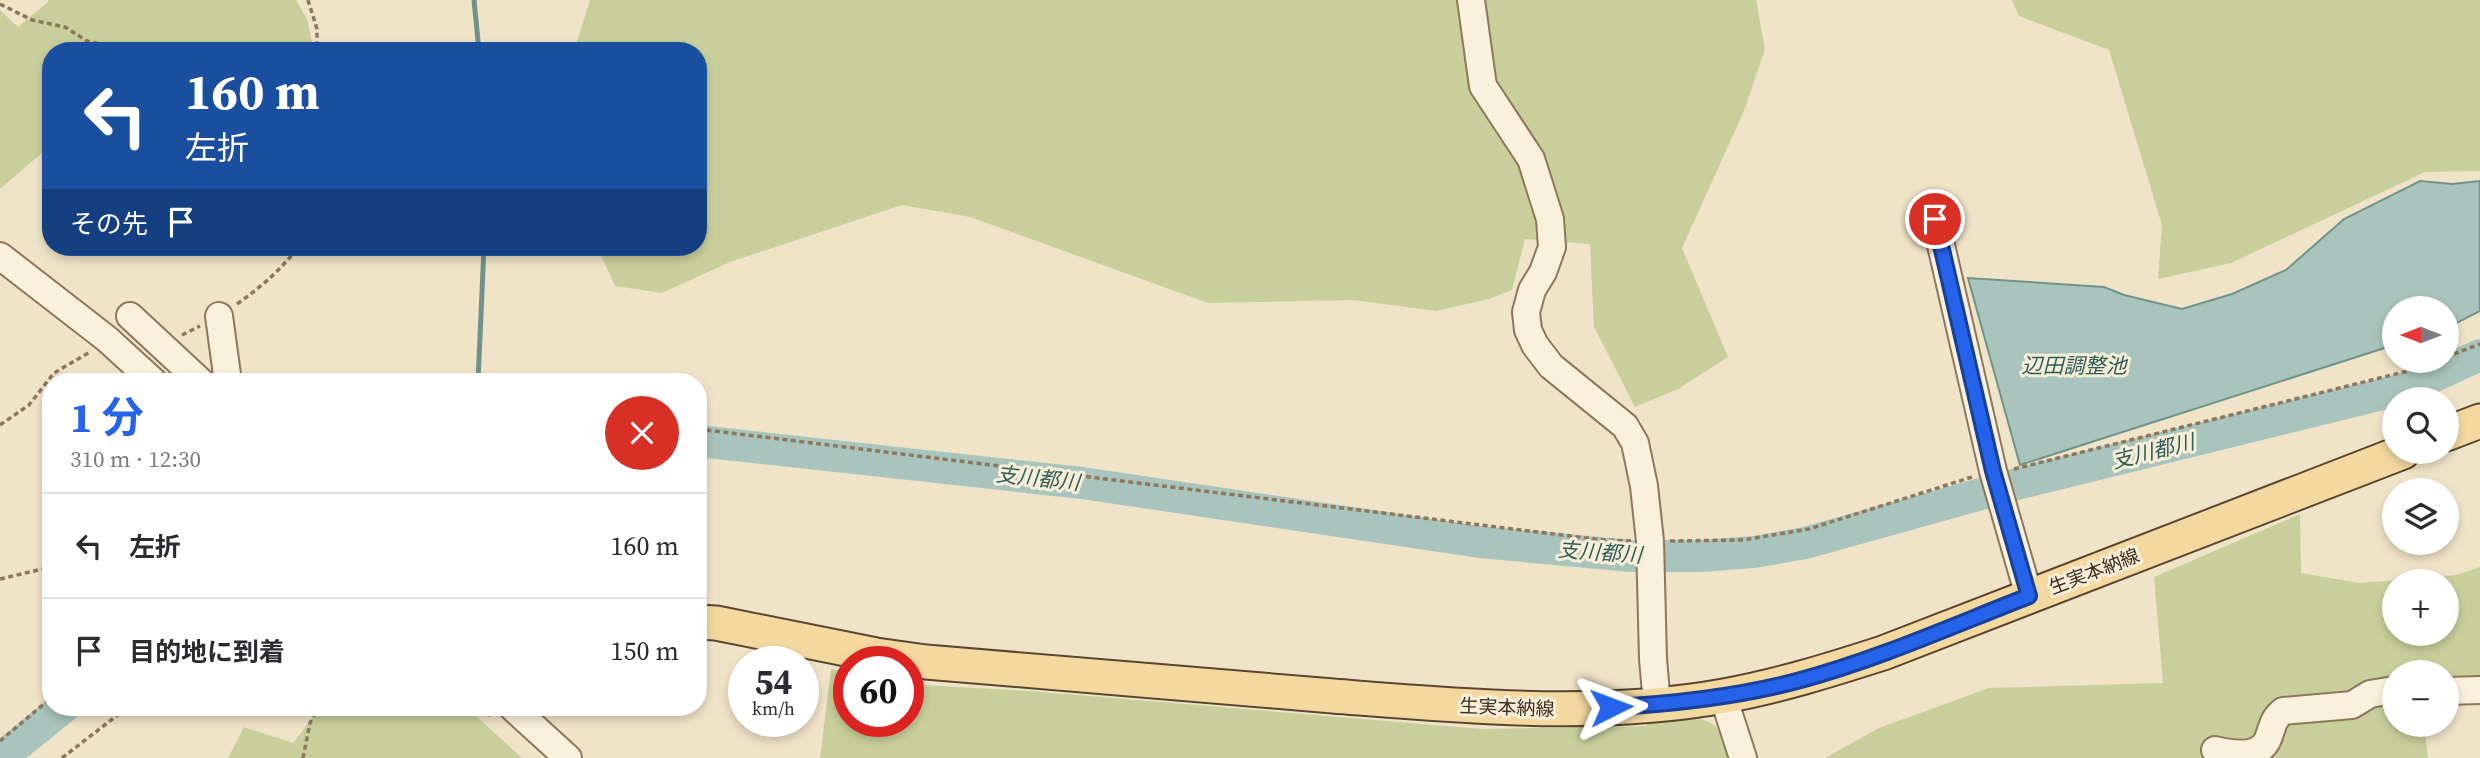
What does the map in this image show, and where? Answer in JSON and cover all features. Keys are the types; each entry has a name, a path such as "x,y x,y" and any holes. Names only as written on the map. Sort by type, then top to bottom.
{"main road":[{"path":"2459,429 2480,421"},
{"name":"生実本納線","path":"707,622 926,662 1440,704 1588,708 1657,704 1723,696 1796,681 1883,653 2382,460"}],"street":[{"path":"1471,0 1483,86 1531,159 1550,219 1552,247 1543,272 1532,290 1526,312 1528,330 1535,345 1551,366 1625,426 1635,443 1644,486 1651,552 1653,659 1657,704"},
{"path":"1935,219 1993,471 2029,596"},
{"path":"0,256 111,343 144,373"},
{"path":"219,316 227,373"},
{"path":"111,343 138,323 191,373"},
{"path":"2459,691 2480,690"},
{"path":"2215,750 2236,755 2259,751 2266,744 2274,719 2283,711 2352,705 2370,694 2382,692"},
{"path":"1723,696 1743,758"},
{"path":"522,716 568,758"}],"path":[{"path":"308,0 317,29 317,42"},
{"path":"0,4 32,20 65,27 95,42"},
{"path":"54,373 111,343"},
{"path":"2459,352 2480,344"},
{"path":"707,430 1603,540 1651,552 1809,529 1993,471 2038,464 2400,373"},
{"path":"0,425 29,405 42,388"},
{"path":"0,579 42,569"},
{"path":"0,741 42,706"},
{"path":"62,758 116,716"},
{"path":"303,758 314,716"}],"green space":[{"path":"296,0 307,19 312,42 42,42 42,153 0,189 0,10 18,27 48,2"},
{"path":"590,0 1756,0 1765,49 1744,111 1682,248 1728,357 1678,389 1635,407 1594,327 1590,244 1525,239 1512,290 1489,299 1436,311 1353,300 1208,303 970,217 902,205 730,262 662,293 615,286 601,256 707,256 707,42 577,42"},
{"path":"2012,0 2480,0 2480,171 2425,172 2231,263 2158,279 2162,225 2109,50 2019,16"},
{"path":"2300,514 2301,573 2359,583 2382,581 2382,646 2459,646 2459,574 2480,567 2480,693 2459,699 2459,660 2382,660 2382,737 2425,737 2428,758 1825,758 1879,728 1989,688 2163,683 2154,577"},
{"path":"831,669 833,737 924,737 924,685 1030,691 1483,729 1647,726 1646,719 1685,717 1704,720 1720,730 1738,758 820,758"},
{"path":"314,716 476,716 522,758 228,758 244,727 293,743"}],"water":[{"name":"辺田調整池","path":"2420,181 2452,184 2480,181 2480,311 2459,322 2459,296 2382,296 2382,349 2020,465 1968,278 2104,287 2124,295 2182,309 2232,294 2286,270 2344,219"}],"waterway":[{"path":"474,0 478,42"},
{"path":"478,373 484,256"},
{"name":"支川都川","path":"707,442 1082,483 1480,542 1631,556 1701,556 1754,552 1805,543 2017,484 2411,387 2480,355"},
{"name":"支川都川","path":"1,758 53,716"}],"route":[{"path":"1611,707 1723,696 1796,681 1883,653 2029,596 1993,471 1935,219"}]}
